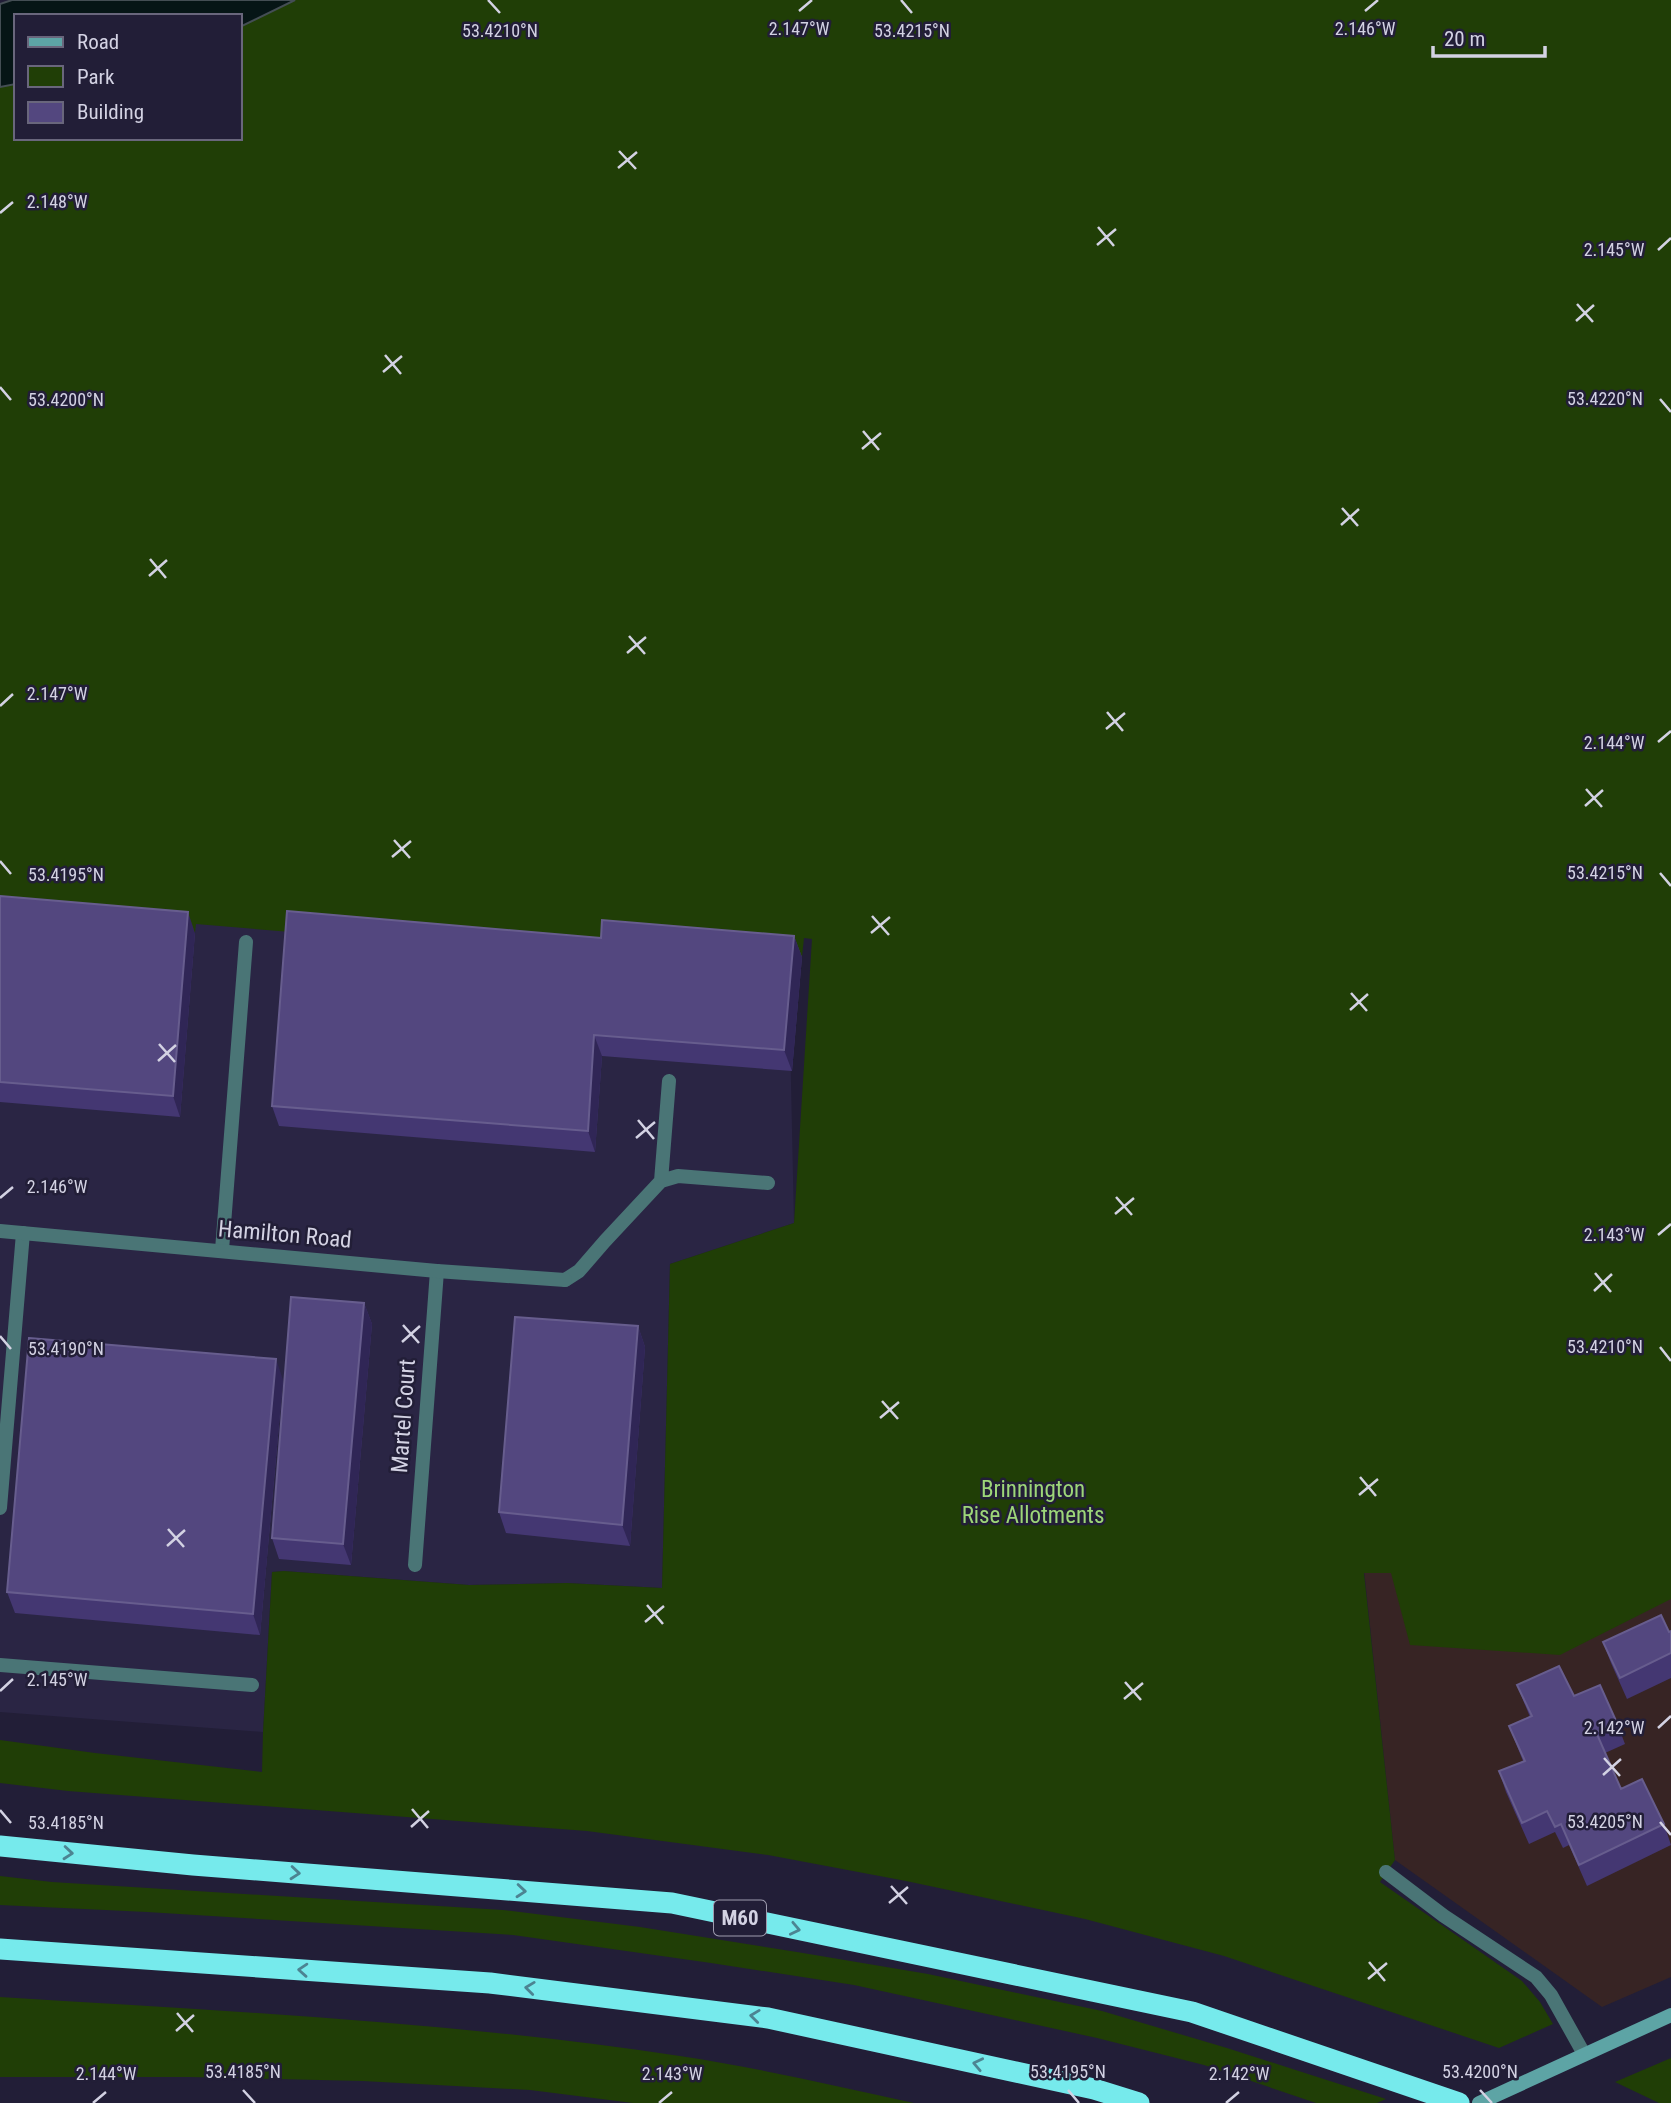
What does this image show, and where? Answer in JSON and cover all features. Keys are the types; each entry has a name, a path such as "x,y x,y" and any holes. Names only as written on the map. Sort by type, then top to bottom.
{"highway":[{"name":"M60","path":"0,1846 206,1866 671,1903 1192,2012 1459,2103"},
{"path":"0,1949 490,1983 768,2018 1094,2089 1139,2103"}],"street":[{"path":"222,1251 246,942"},
{"path":"669,1081 661,1181 678,1176 768,1183"},
{"name":"Hamilton Road","path":"0,1231 565,1280 579,1271 661,1181"},
{"path":"0,1508 23,1233"},
{"name":"Martel Court","path":"415,1564 437,1271"},
{"path":"0,1665 252,1685"},
{"path":"1386,1872 1444,1916 1536,1977 1551,1995 1584,2054"},
{"path":"1479,2103 1671,2015"}],"shaded area":[{"path":"12,0 295,0 242,26 242,14 14,14 14,84 0,87 0,4"},
{"path":"0,881 788,941 794,1223 670,1264 662,1588 567,1583 469,1585 272,1572 263,1732 0,1712"},
{"path":"1671,1143 1671,1977 1602,2007 1395,1860 1319,1146"}],"green space":[{"name":"Brinnington Rise Allotments","path":"295,0 1671,0 1671,1599 1560,1655 1410,1645 1391,1573 1364,1573 1395,1860 1380,1882 1522,1981 1540,2002 1553,2024 1499,2048 1224,1956 1085,1919 768,1855 587,1831 68,1791 0,1783 0,1740 262,1772 272,1572 469,1585 567,1583 662,1588 670,1264 794,1223 812,939 804,938 802,957 291,932 196,924 195,933 0,916 0,87 14,84 14,140 242,140 242,26"},
{"path":"0,1876 52,1882 503,1910 640,1927 797,1952 928,1974 1102,2011 1386,2099 1377,2103 1316,2103 1204,2065 1097,2038 854,1985 513,1935 0,1905"},
{"path":"0,1997 341,2019 511,2034 710,2061 914,2103 633,2103 530,2090 363,2081 0,2077"},
{"path":"1671,2058 1671,2103 1659,2103 1615,2082"}],"building":[{"path":"0,896 188,912 173,1096 0,1082"},
{"path":"287,911 601,938 602,920 794,936 784,1050 594,1035 588,1131 272,1106"},
{"path":"291,1297 364,1303 343,1544 272,1538"},
{"path":"515,1317 638,1326 622,1525 499,1512"},
{"path":"29,1338 276,1359 253,1614 7,1592"},
{"path":"1661,1615 1669,1632 1671,1631 1671,1653 1620,1678 1603,1642"},
{"path":"1559,1666 1574,1696 1600,1685 1617,1723 1596,1732 1621,1789 1642,1779 1664,1824 1579,1865 1561,1824 1555,1827 1547,1811 1522,1823 1499,1771 1525,1761 1509,1726 1532,1716 1517,1685"}]}
